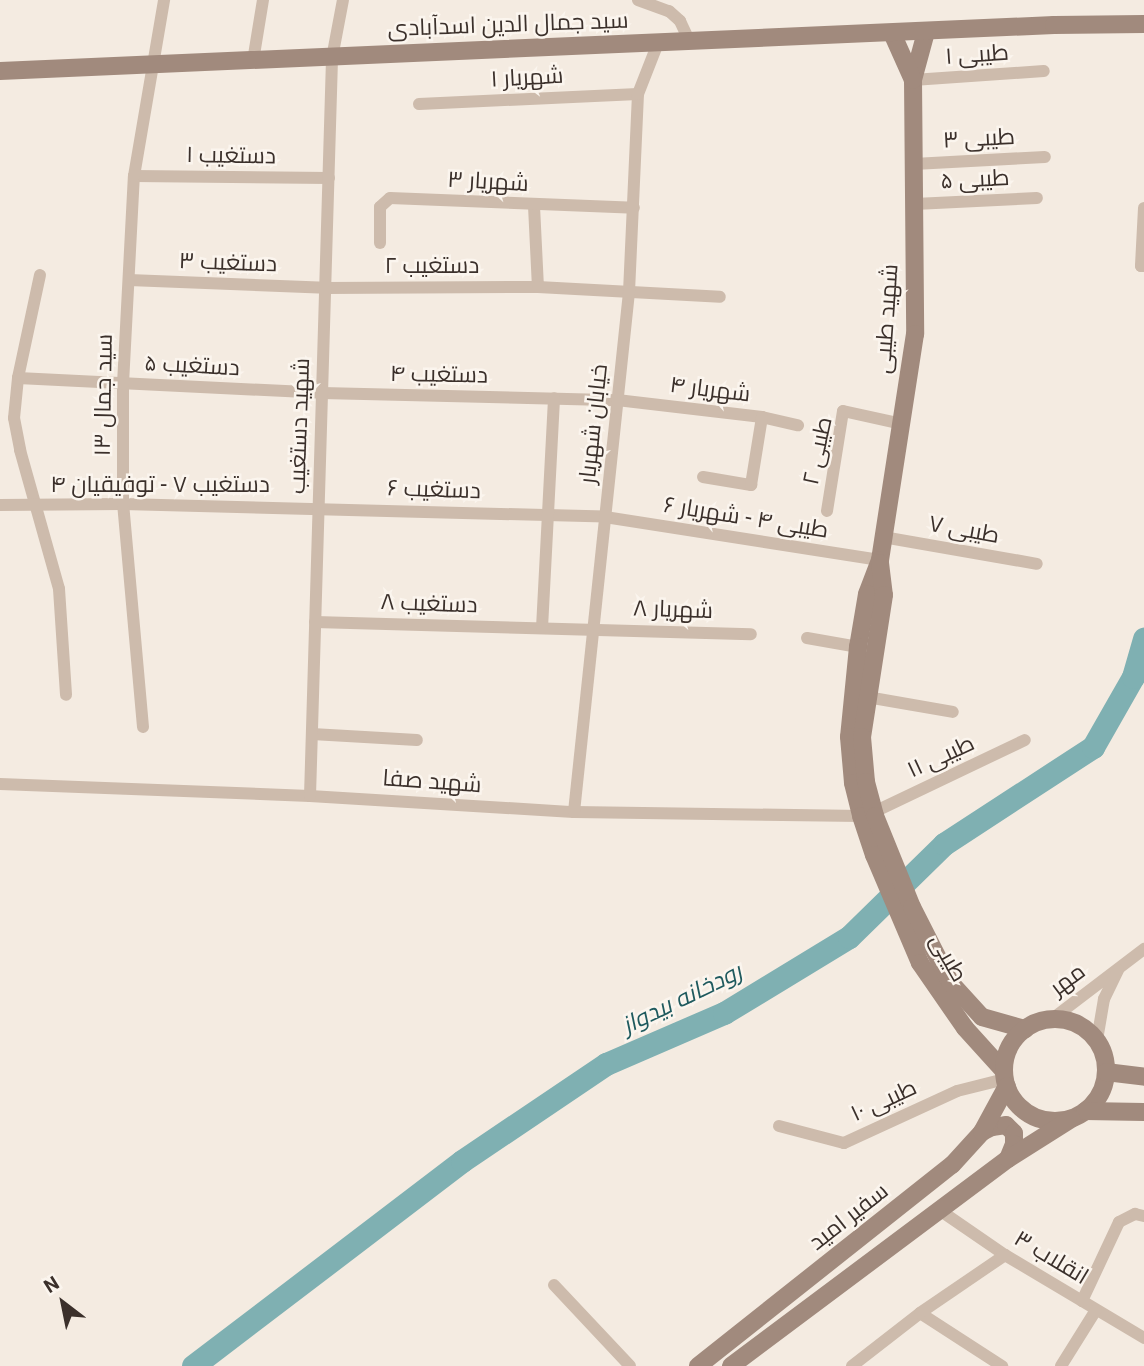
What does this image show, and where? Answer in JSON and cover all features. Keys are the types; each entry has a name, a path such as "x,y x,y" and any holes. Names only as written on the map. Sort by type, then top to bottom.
{"street":[{"name":"سید جمال ۱۳","path":"144,727 123,503 123,384 134,176 164,0"},
{"path":"253,61 263,0"},
{"name":"شهید دستغیب","path":"310,796 332,58 343,0"},
{"path":"638,0 669,11 680,21 690,42"},
{"name":"سید جمال الدین اسدآبادی","path":"0,71 1144,23"},
{"name":"شهید طیبی","path":"882,853 853,783 849,737 858,647 867,594 880,559 915,334 913,80 926,32"},
{"name":"شهید طیبی","path":"892,33 913,80"},
{"name":"خیابان شهریار","path":"574,812 629,292 638,94 659,43"},
{"name":"طیبی ۱","path":"913,80 1044,71"},
{"name":"شهریار ۱","path":"419,104 638,94"},
{"name":"طیبی ۳","path":"914,164 1045,157"},
{"name":"دستغیب ۱","path":"134,176 329,178"},
{"name":"شهریار ۳","path":"380,243 380,207 390,198 634,208"},
{"name":"طیبی ۵","path":"915,204 1037,198"},
{"path":"534,206 538,287"},
{"path":"1143,266 1144,208"},
{"path":"40,275 18,378 14,418 20,450 59,589 66,695"},
{"name":"دستغیب ۳","path":"129,280 325,288"},
{"name":"دستغیب ۲","path":"325,288 538,287 720,297"},
{"name":"دستغیب ۵","path":"18,378 322,393"},
{"name":"دستغیب ۴","path":"322,393 617,400"},
{"path":"542,628 554,398"},
{"name":"شهریار ۴","path":"617,400 762,417 798,425"},
{"name":"طیبی ۲","path":"827,511 844,411 902,424"},
{"path":"703,477 751,485 762,417"},
{"name":"دستغیب ۷ - توفیقیان ۴","path":"0,505 123,503 319,508"},
{"name":"دستغیب ۶","path":"319,508 605,517"},
{"name":"طیبی ۴ - شهریار ۶","path":"605,517 880,559"},
{"name":"طیبی ۷","path":"884,537 1037,564"},
{"name":"شهید طیبی","path":"868,814 862,737 884,595 880,559"},
{"name":"دستغیب ۸","path":"315,622 594,628"},
{"name":"شهریار ۸","path":"594,628 751,635"},
{"path":"807,638 858,647"},
{"path":"867,697 953,712"},
{"path":"312,734 417,740"},
{"name":"طیبی ۱۱","path":"868,814 1025,740"},
{"name":"شهید صفا","path":"0,784 310,796 574,812 868,814"},
{"name":"طیبی","path":"882,853 904,909 920,963 945,1001 1005,1079"},
{"name":"طیبی","path":"904,909 950,982 982,1017 1032,1026"},
{"name":"مهر","path":"1032,1026 1056,1016 1143,951"},
{"name":"مهر","path":"1097,1040 1104,999 1120,967"},
{"path":"1078,1115 1104,1087 1104,1055 1097,1040 1085,1029 1071,1022 1055,1019 1032,1026 1014,1041 1005,1079 1014,1100 1025,1112 1055,1121 1078,1115 1144,1112"},
{"path":"1106,1072 1144,1077"},
{"name":"طیبی ۱۰","path":"779,1126 844,1143 957,1091 1005,1079"},
{"name":"سفیر امید","path":"698,1366 952,1165 982,1132 1005,1079"},
{"name":"سفیر امید","path":"731,1366 938,1209 1008,1159 1078,1115"},
{"path":"982,1132 1006,1125 1014,1133 1014,1144 1008,1159"},
{"name":"انقلاب ۳","path":"938,1209 1005,1255 1144,1338"},
{"path":"1082,1301 1119,1222 1135,1214 1144,1216"},
{"path":"852,1366 920,1314 1005,1255"},
{"path":"554,1285 630,1366"},
{"path":"1061,1366 1096,1310"},
{"path":"920,1314 1002,1366"}],"waterway":[{"name":"رودخانه بیدواز","path":"193,1366 462,1161 606,1064 724,1013 849,937 944,844 1093,747 1133,677 1144,639"}]}
